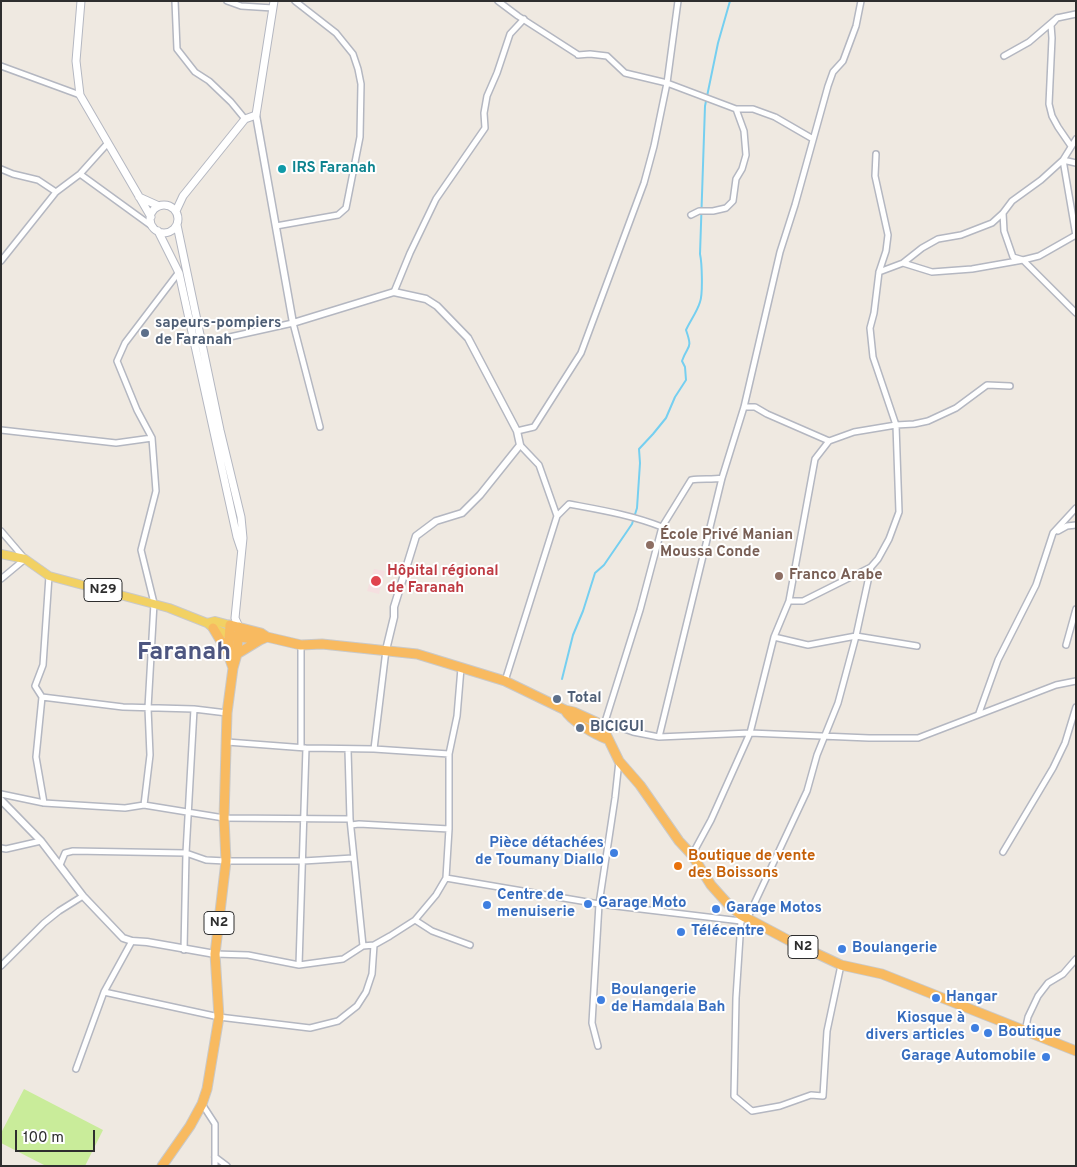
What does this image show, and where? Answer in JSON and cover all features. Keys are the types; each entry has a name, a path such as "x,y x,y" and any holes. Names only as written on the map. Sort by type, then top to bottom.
{"highway":[{"path":"235,623 261,633 264,638"},
{"name":"N2","path":"162,1166 190,1126 202,1104 219,1017 215,954 226,861 224,818 227,713 233,668 235,623"},
{"path":"210,625 233,654 264,638"},
{"path":"234,636 264,638 301,645 322,644 417,654 505,681 565,710 596,722 603,731"},
{"name":"N2","path":"603,731 619,761 640,785 679,841 692,855 711,885 744,919 841,965 882,974 1076,1051"}],"main road":[{"path":"81,1 76,61 80,95 151,217 179,272 241,550"},
{"path":"234,636 210,625 215,621 235,623 243,538 241,517 220,430 177,224 178,217 176,211 182,196 245,119 256,115 273,5"},
{"path":"151,217 154,210 182,196"},
{"path":"139,197 176,211"},
{"path":"156,229 169,232 177,224"},
{"name":"N29","path":"1,554 25,560 49,576 154,603 210,625"}],"street":[{"path":"175,1 177,49 195,72 209,81 231,102 245,119"},
{"path":"227,1 241,6 273,5"},
{"path":"276,226 338,215 346,208 360,137 361,84 353,54 336,33 295,1"},
{"path":"498,1 577,54 606,56 625,73 667,83 736,109 753,109 775,117 814,139"},
{"path":"517,431 534,427 582,353 644,183 667,83 678,1"},
{"path":"658,737 722,478 744,407 780,252 828,86 834,72 843,61 856,26 861,1"},
{"path":"1004,56 1029,42 1056,18 1076,14"},
{"path":"1056,18 1051,25 1049,104 1052,116 1071,146"},
{"path":"394,292 436,199 485,128 484,113 487,96 510,34 524,20"},
{"path":"1,66 80,95"},
{"path":"690,215 699,210 713,211 726,208 733,201 736,179 746,155 744,131 736,109"},
{"path":"256,115 293,323 320,427"},
{"path":"878,272 903,263 922,248 938,239 961,235 992,224 1012,201 1041,180 1063,160 1076,139"},
{"path":"1,261 56,192 80,174 107,144"},
{"path":"789,601 803,601 871,567 878,559 889,539 899,512 896,425 873,357 870,328 874,314 878,272 886,252 888,235 875,176 876,154"},
{"path":"1063,160 1076,163"},
{"path":"903,263 932,272 972,269 1039,256 1076,235 1063,160"},
{"path":"1,169 38,180 56,192"},
{"path":"80,174 156,229"},
{"path":"1003,213 1004,231 1013,257 1023,260 1076,313"},
{"path":"144,805 150,755 148,708 154,603 141,550 156,491 152,438 136,410 118,361 125,343 179,272 186,268"},
{"path":"195,345 293,323 394,292 426,299 437,306 468,338 517,431 520,446 539,466 557,516"},
{"path":"692,855 711,820 750,733 774,637 789,601 815,460 829,441 854,432 928,421 956,408 987,386 1010,386"},
{"path":"744,407 755,407 829,441"},
{"path":"1,430 116,443 152,438"},
{"path":"374,749 386,650 394,617 394,607 416,536 436,521 462,513 480,495 520,446"},
{"path":"722,478 691,480 662,527 640,610 603,731 633,732 658,737 750,733 918,738 1056,685 1076,681"},
{"path":"505,681 557,516 569,504 626,514 662,527"},
{"path":"979,713 998,660 1036,585 1053,533 1076,508"},
{"path":"1053,533 1066,526 1076,525"},
{"path":"1,531 25,560 1,579"},
{"path":"841,965 827,1031 823,1096 811,1095 780,1106 752,1111 734,1096 736,998 744,919 807,791 817,754 838,703 856,636 871,567"},
{"path":"44,804 36,757 42,697 35,686 43,664 49,576"},
{"path":"1066,645 1076,609"},
{"path":"774,637 808,645 856,636 917,646"},
{"path":"299,964 305,819 301,645"},
{"path":"1,800 41,841 83,896 124,938 184,950 215,954 248,955 299,964 343,959 363,946 374,945 415,920 436,895 446,878 449,829 449,754 458,716 461,668"},
{"path":"42,697 123,707 194,709 227,713"},
{"path":"1003,852 1057,760 1065,743 1076,708"},
{"path":"184,950 186,853 194,709"},
{"path":"227,742 303,748 374,749 449,754"},
{"path":"348,750 353,858 363,946"},
{"path":"598,1046 592,1023 599,904 619,761"},
{"path":"1,794 44,804 125,808 144,805 224,818 305,819 449,829"},
{"path":"1,848 6,849 41,841"},
{"path":"60,865 65,853 73,851 186,853 206,860 226,861 303,861 353,858"},
{"path":"446,878 599,904 744,919"},
{"path":"1,966 44,923 83,896"},
{"path":"415,920 432,931 470,945"},
{"path":"76,1069 104,992 132,941"},
{"path":"104,992 219,1017 310,1028 338,1022 357,1006 366,992 372,974 374,945"},
{"path":"1025,1031 1028,1017 1038,996 1048,983 1063,974 1076,959"},
{"path":"202,1104 216,1124 215,1166"},
{"path":"216,1157 227,1166"}],"shaded area":[{"name":"Hôpital régional de Faranah","path":"374,569 385,571 379,594 367,591"}],"green space":[{"path":"24,1089 103,1130 85,1166 46,1166 1,1143 1,1133"}],"waterway":[{"path":"562,679 573,635 595,573 604,565 632,524 637,508 639,449 666,418 675,397 686,380 685,367 682,361 689,347 686,330 699,306 702,292 700,254 705,106 718,43 730,1"}],"place":[{"name":"IRS Faranah","path":"282,169"},
{"name":"sapeurs-pompiers de Faranah","path":"145,333"},
{"name":"École Privé Manian Moussa Conde","path":"650,545"},
{"name":"Franco Arabe","path":"779,576"},
{"name":"Hôpital régional de Faranah","path":"376,581"},
{"name":"Total","path":"557,699"},
{"name":"BICIGUI","path":"580,728"},
{"name":"Pièce détachées de Toumany Diallo","path":"614,853"},
{"name":"Boutique de vente des Boissons","path":"678,866"},
{"name":"Garage Moto","path":"588,904"},
{"name":"Centre de menuiserie","path":"487,905"},
{"name":"Garage Motos","path":"716,909"},
{"name":"Télécentre","path":"681,932"},
{"name":"Boulangerie","path":"842,949"},
{"name":"Hangar","path":"936,998"},
{"name":"Boulangerie de Hamdala Bah","path":"601,1000"},
{"name":"Kiosque à divers articles","path":"975,1028"},
{"name":"Boutique","path":"988,1033"},
{"name":"Garage Automobile","path":"1046,1057"}],"district":[{"name":"Faranah","path":"184,654"}]}
